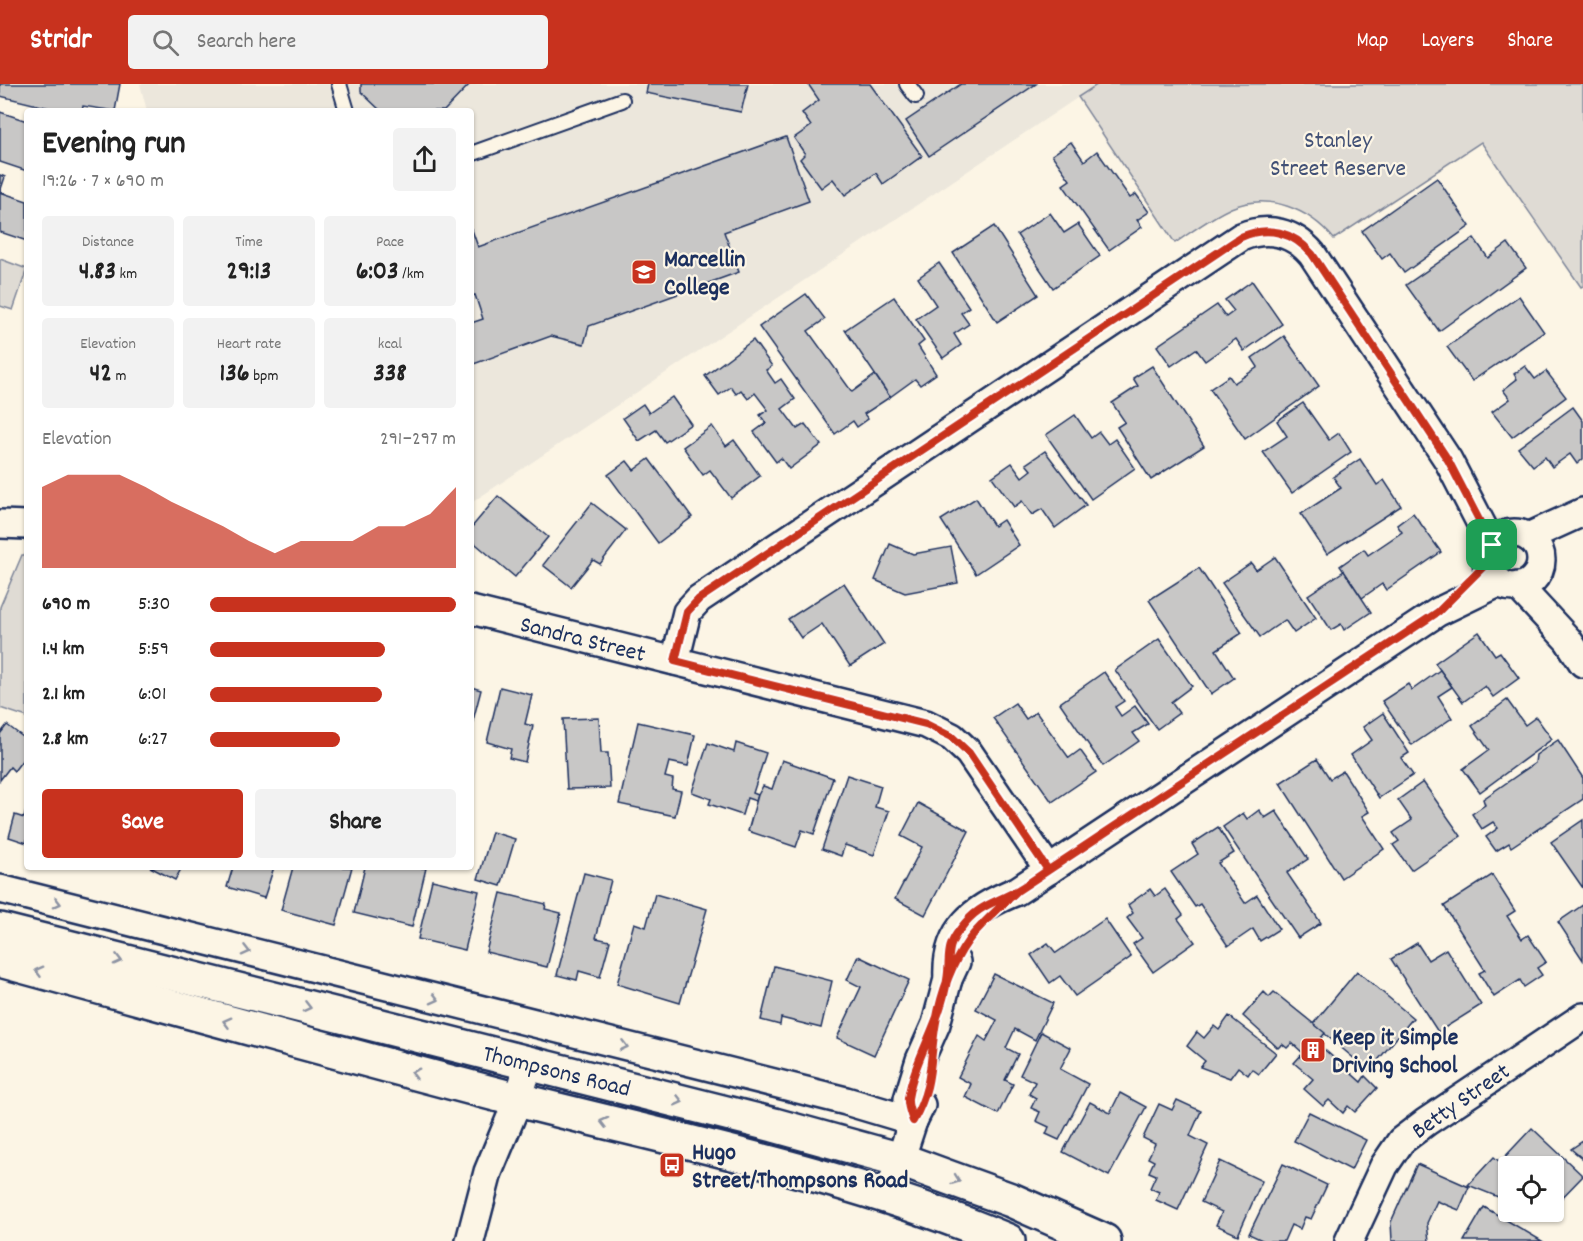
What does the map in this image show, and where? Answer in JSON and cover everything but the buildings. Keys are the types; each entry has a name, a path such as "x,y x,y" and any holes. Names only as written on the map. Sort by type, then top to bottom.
{"main road":[{"name":"Thompsons Road","path":"0,930 774,1125 901,1160 1011,1200 1104,1241"},
{"name":"Thompsons Road","path":"0,960 506,1097 763,1161 888,1197 1008,1241"}],"street":[{"path":"675,661 687,612 699,599 1241,237 1252,232 1266,230 1293,237 1304,244 1583,663"},
{"path":"888,1197 913,1121 923,1101 933,1066 936,1023 948,979 968,941 1017,891 1438,612 1583,512"},
{"path":"1514,560 1583,517"},
{"path":"0,524 24,525"},
{"name":"Sandra Street","path":"474,611 940,729 969,753 1048,870"},
{"name":"Thompsons Road","path":"0,889 836,1098 913,1121"},
{"name":"Betty Street","path":"1349,1241 1384,1166 1401,1142 1426,1122 1583,1017"},
{"path":"470,1241 516,1060"}],"lane":[{"path":"339,84 346,108"},
{"path":"907,84 916,96"},
{"path":"474,153 622,100"}],"shaded area":[{"name":"Marcellin College","path":"140,84 1098,84 474,501 474,108 146,108"}],"green space":[{"name":"Stanley Street Reserve","path":"1098,84 1583,84 1583,286 1581,287 1481,142 1334,239 1313,219 1300,212 1287,206 1260,202 1231,208 1202,224 1175,243 1078,97"},
{"path":"0,259 24,268 24,278 13,310 0,306"},
{"path":"22,555 24,555 24,716 0,708 0,607"}],"place":[{"name":"Marcellin College","path":"644,272"},
{"name":"Keep it Simple Driving School","path":"1313,1050"},
{"name":"Hugo Street/Thompsons Road","path":"672,1165"}],"route":[{"path":"1492,545 1448,460 1312,254 1304,244 1293,237 1266,230 1252,232 1241,237 699,599 687,612 675,661 940,729 961,744 969,753 1048,870 1017,891 991,901 980,909 960,929 951,944 947,959 948,979 936,1023 920,1060 908,1099 913,1121 923,1101 933,1066 936,1023 948,979 968,941 1017,891 1438,612 1487,563 1488,551 1492,545"}]}
